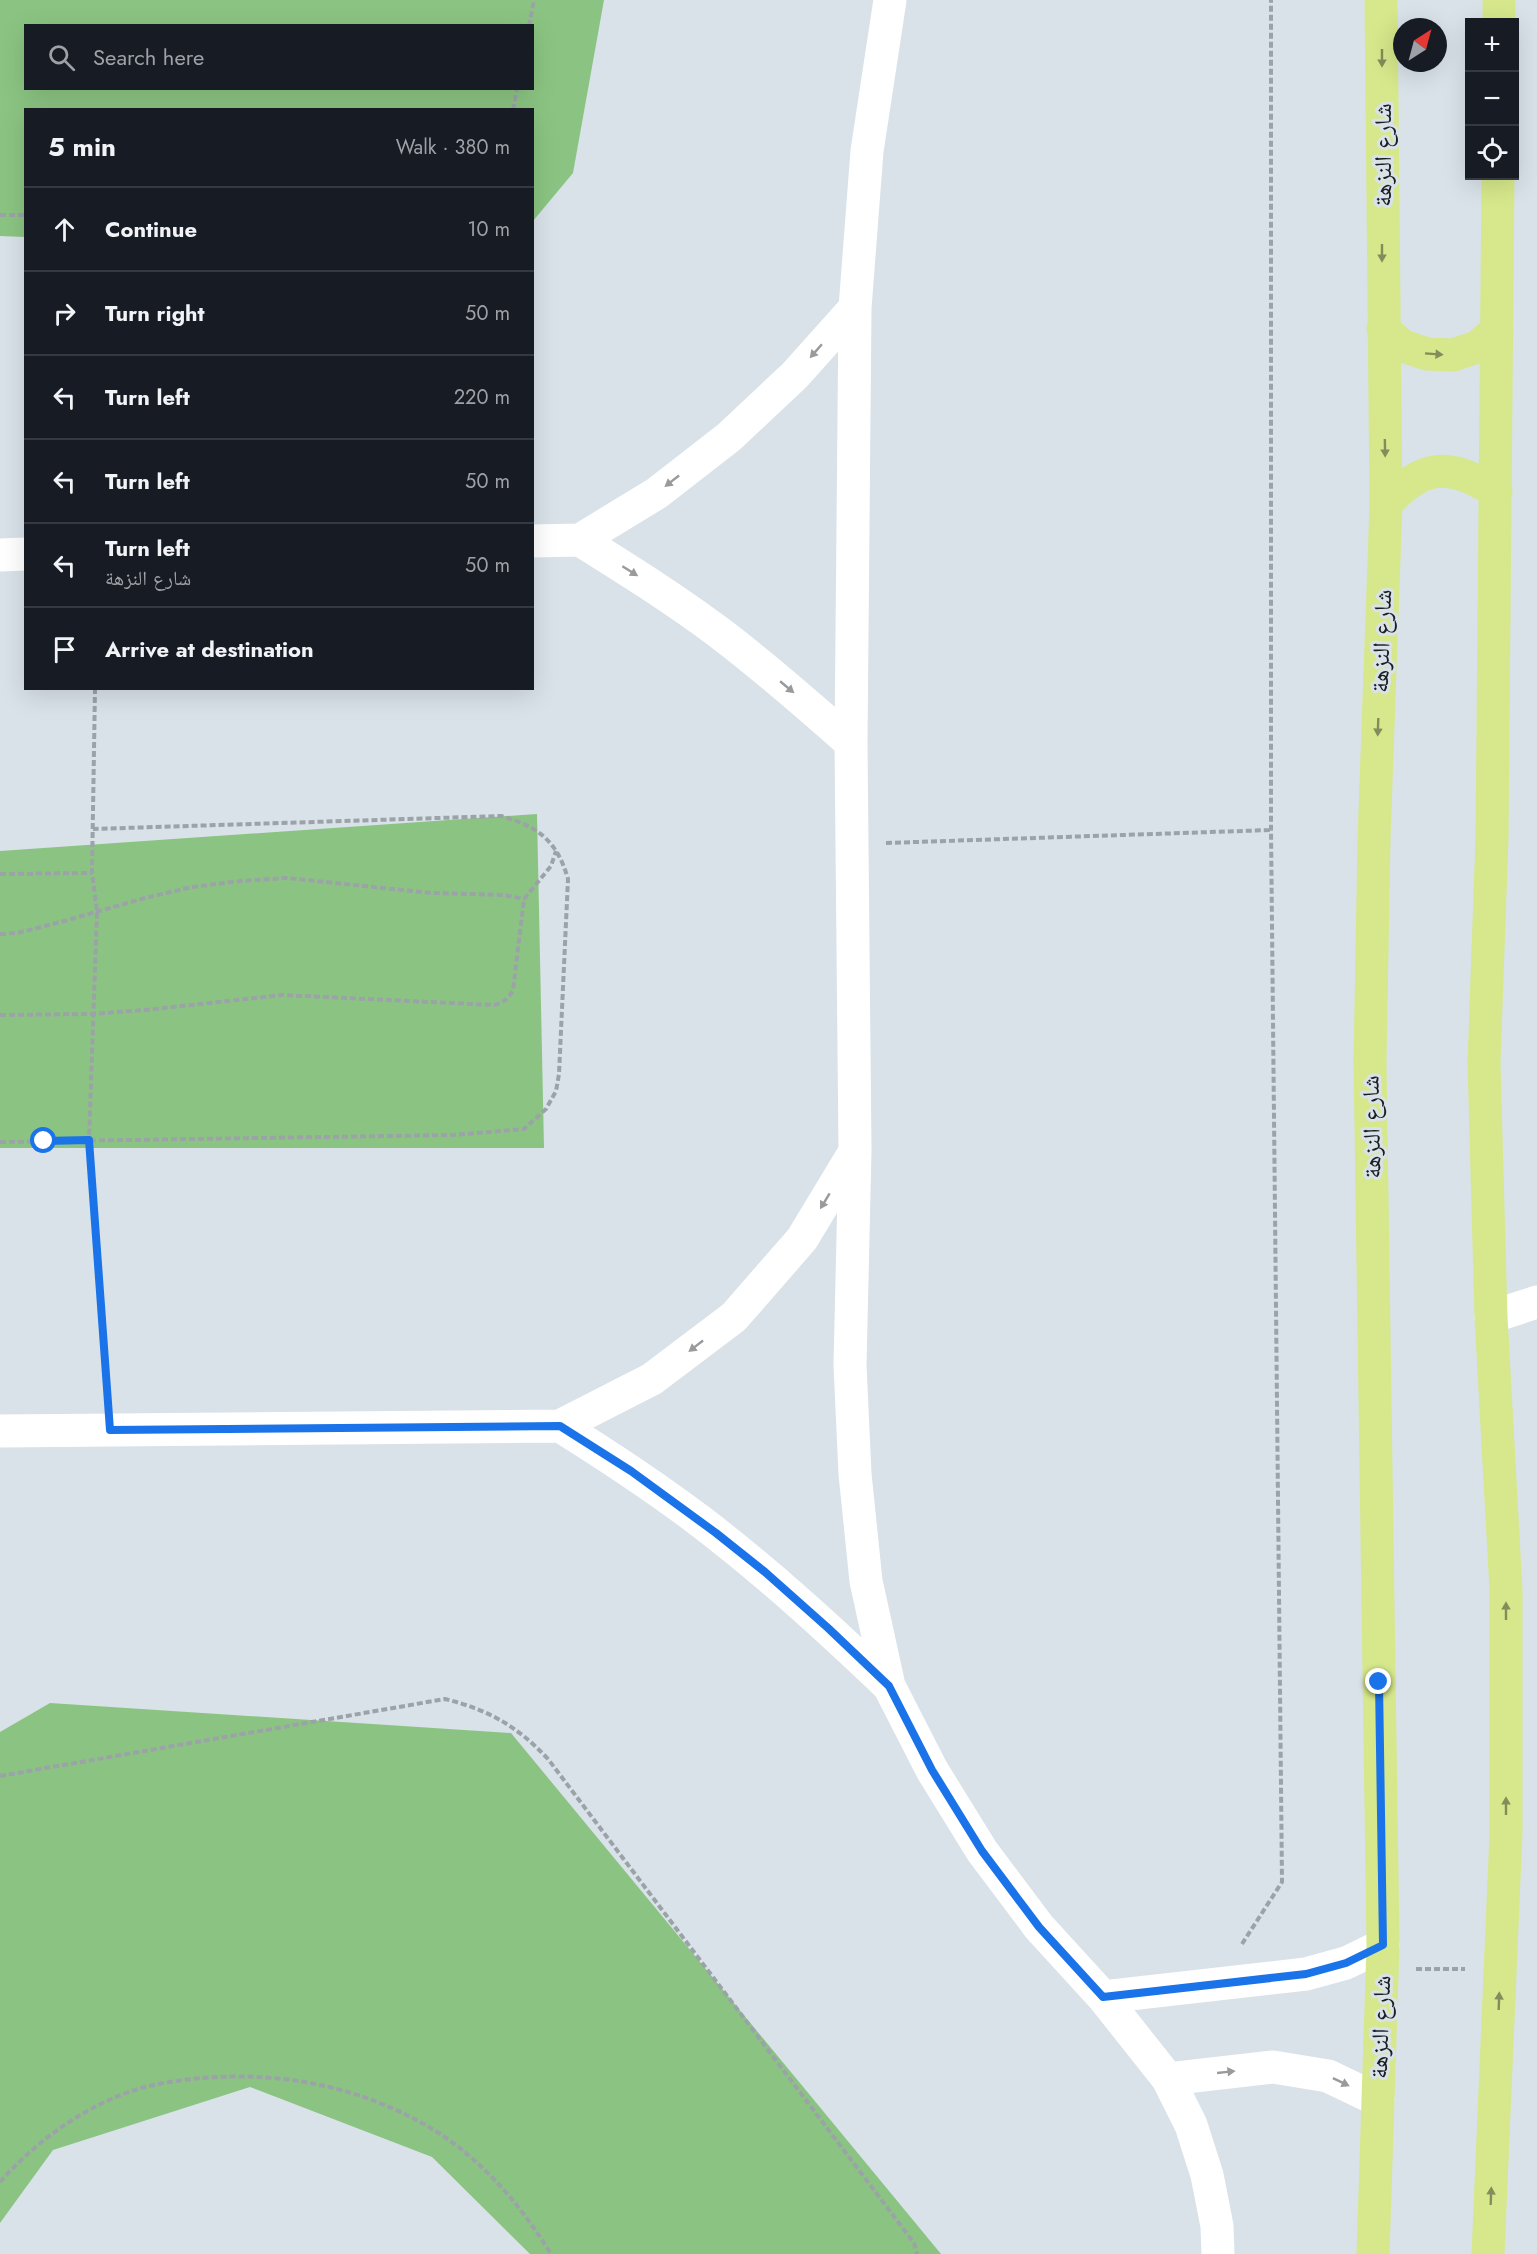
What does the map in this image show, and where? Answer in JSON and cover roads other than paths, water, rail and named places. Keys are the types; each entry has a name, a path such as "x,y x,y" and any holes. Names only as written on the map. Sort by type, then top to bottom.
{"main road":[{"name":"شارع النزهة","path":"1373,2254 1382,1957 1370,1061 1374,839 1386,504 1381,0"},
{"path":"1499,0 1499,18"},
{"path":"1488,2254 1506,1833 1506,1590 1491,1317 1484,1063 1492,837 1498,180"},
{"path":"1383,329 1403,346 1427,354 1444,355 1453,355 1477,347 1497,330"},
{"path":"1386,504 1403,485 1425,474 1450,471 1475,478 1496,492"}],"street":[{"path":"890,0 867,151 855,308 851,743 855,1151 850,1365 855,1474 866,1581 889,1686 932,1770 982,1851 1039,1927 1103,1997 1168,2079 1191,2125 1207,2175 1217,2226 1218,2254"},
{"path":"534,541 580,540 657,492 729,437 795,375 855,308"},
{"path":"580,540 652,585 721,634 788,687 851,743"},
{"path":"0,555 24,554"},
{"path":"0,1431 560,1426 652,1379 734,1317 802,1239 855,1151"},
{"path":"1491,1317 1537,1302"},
{"path":"560,1426 631,1471 765,1572 889,1686"},
{"path":"1103,1997 1306,1974 1346,1963 1382,1957"},
{"path":"1168,2079 1273,2067 1328,2076 1378,2100"}]}
